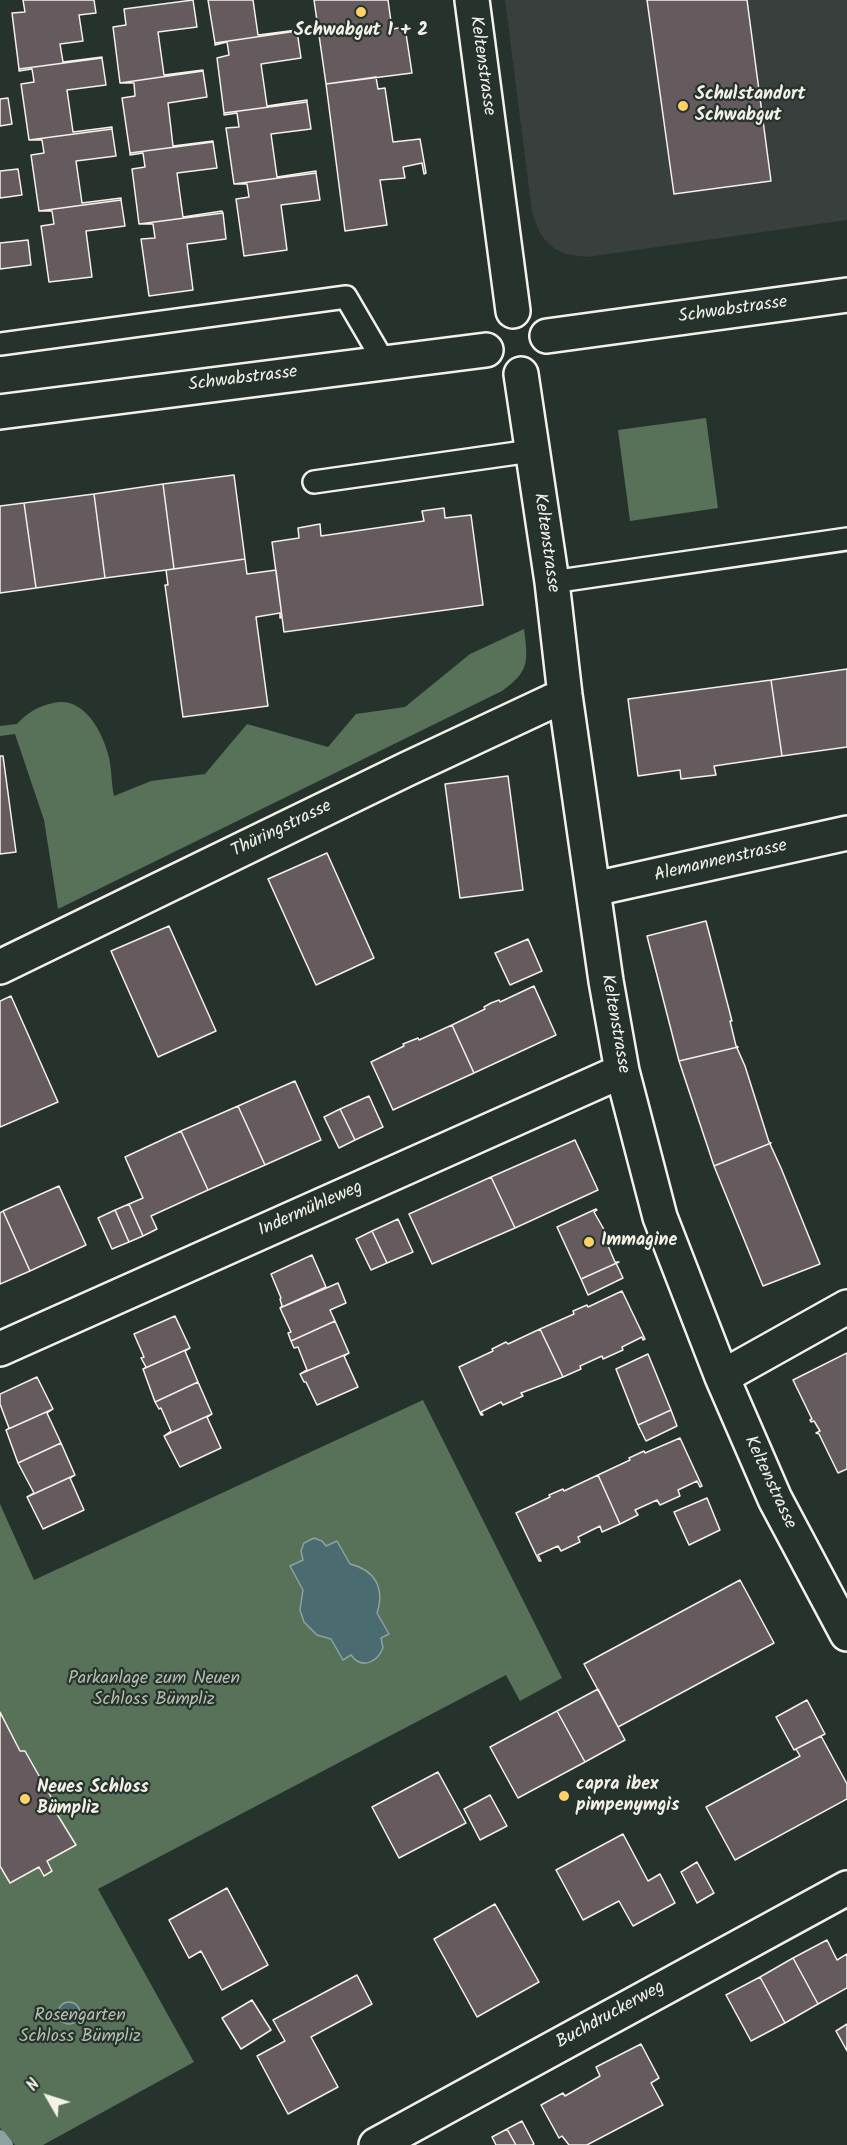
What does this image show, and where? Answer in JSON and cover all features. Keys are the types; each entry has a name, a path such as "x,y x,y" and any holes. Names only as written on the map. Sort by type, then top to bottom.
{"street":[{"name":"Keltenstrasse","path":"472,0 513,311"},
{"name":"Schwabstrasse","path":"547,336 847,295"},
{"path":"513,311 528,313 535,317 541,322 547,336 548,347 539,365 521,374 502,371 489,359 486,350 485,341 491,324 497,318 513,311"},
{"name":"Schwabstrasse","path":"0,412 486,350"},
{"name":"Keltenstrasse","path":"521,374 552,582 565,695 606,981 622,1071 660,1217 722,1377 775,1499 847,1634"},
{"name":"Thüringstrasse","path":"0,967 407,769 565,695"},
{"name":"Alemannenstrasse","path":"594,889 847,833"},
{"name":"Indermühleweg","path":"0,1348 622,1071"},
{"path":"722,1377 847,1307"},
{"name":"Buchdruckerweg","path":"376,2145 847,1888"}],"lane":[{"path":"0,344 346,297 384,362"},
{"path":"314,482 531,451"},
{"path":"552,582 847,539"}],"shaded area":[{"name":"Schulstandort Schwabgut","path":"505,0 847,0 847,220 587,257 566,254 555,249 539,231 532,212"}],"green space":[{"path":"706,418 718,508 630,521 618,430"},
{"path":"524,629 525,664 518,677 502,691 58,909 44,820 15,734 0,736 0,726 17,724 33,710 53,703 64,702 82,709 101,734 105,744 114,796 151,781 205,774 247,724 328,747 356,714 405,707 470,654"},
{"name":"Parkanlage zum Neuen Schloss Bümpliz","path":"423,1400 562,1678 520,1701 506,1675 98,1889 194,2062 43,2145 15,2145 0,2128 0,1504 34,1580"}],"water":[{"path":"314,1538 322,1541 326,1546 337,1541 350,1564 366,1571 376,1581 380,1596 377,1613 389,1634 381,1638 383,1648 377,1657 369,1662 360,1662 351,1655 343,1660 331,1639 317,1635 304,1622 300,1610 303,1590 290,1566 303,1560 301,1551 304,1543"},
{"path":"69,2002 77,2005 80,2013 77,2021 69,2024 61,2021 58,2013 61,2005"}],"building":[{"path":"23,0 94,0 96,13 79,15 83,41 60,44 63,62 102,58 19,69 12,13 25,12"},
{"path":"193,0 197,27 158,32 164,75 203,71 120,83 113,27 126,25 124,9"},
{"path":"208,0 253,0 258,35 297,31 215,43"},
{"path":"314,0 388,0 392,29 405,27 412,73 326,84"},
{"path":"647,0 747,0 771,181 674,194"},
{"path":"297,31 301,58 261,64 267,106 307,100 307,102 224,113 217,58 229,55 227,42 215,45 215,43"},
{"path":"102,58 106,85 67,90 73,132 112,127 112,129 29,140 21,84 34,82 32,69 19,71 19,69"},
{"path":"203,71 207,97 168,103 173,146 213,142 130,153 122,98 135,96 134,83 120,83"},
{"path":"376,77 378,89 385,88 393,142 420,139 426,173 424,174 422,163 403,167 405,178 380,180 387,225 345,231 326,84"},
{"path":"8,98 12,124 0,126 0,99"},
{"path":"307,102 311,129 271,134 277,177 316,171 316,173 234,184 226,128 239,127 237,113 224,115 224,113"},
{"path":"112,129 116,156 76,161 82,203 121,198 121,200 39,211 31,155 44,153 42,140 29,140"},
{"path":"213,142 217,168 177,173 183,217 222,211 223,213 139,224 132,169 145,167 143,153 130,155 130,153"},
{"path":"18,169 22,195 0,198 0,171"},
{"path":"316,173 320,200 281,205 287,250 244,256 236,199 249,197 247,184 234,184"},
{"path":"121,200 125,226 86,231 92,277 49,282 41,226 54,224 52,211 39,211"},
{"path":"223,213 226,239 187,244 193,290 149,296 141,239 155,238 153,224 139,224"},
{"path":"28,240 31,265 0,269 0,243"},
{"path":"234,475 245,559 174,569 163,484"},
{"path":"163,484 174,569 105,578 94,494"},
{"path":"94,494 105,578 36,588 24,503"},
{"path":"24,503 36,588 0,593 0,506"},
{"path":"444,508 445,518 471,515 483,605 284,632 272,542 299,538 298,528 320,524 321,536 424,521 422,511"},
{"path":"245,559 247,574 276,570 282,617 280,618 280,613 256,617 268,706 183,717 165,585 168,585 166,570"},
{"path":"847,669 847,747 782,756 771,680"},
{"path":"771,680 782,756 714,766 716,775 681,779 680,770 638,776 628,699"},
{"path":"0,756 3,756 16,852 0,854"},
{"path":"508,776 523,890 460,898 445,784"},
{"path":"327,853 374,958 316,985 268,879"},
{"path":"706,921 738,1047 679,1061 647,936"},
{"path":"169,926 216,1031 158,1057 111,951"},
{"path":"528,939 542,971 510,985 495,953"},
{"path":"534,986 556,1035 474,1073 452,1025 485,1009 484,1007 491,1003 499,1000 500,1002"},
{"path":"11,996 58,1102 0,1127 0,1001"},
{"path":"452,1025 474,1073 393,1110 371,1062 404,1046 403,1044 418,1038 419,1040"},
{"path":"738,1047 771,1143 714,1166 679,1061"},
{"path":"295,1081 321,1140 265,1165 238,1106"},
{"path":"369,1096 383,1127 355,1140 340,1109"},
{"path":"238,1106 265,1165 208,1190 181,1131"},
{"path":"340,1109 355,1140 339,1148 324,1117"},
{"path":"181,1131 208,1190 151,1216 157,1229 143,1236 129,1204 143,1198 125,1157"},
{"path":"575,1140 598,1190 515,1228 491,1177"},
{"path":"771,1143 820,1264 763,1286 714,1166"},
{"path":"491,1177 515,1228 432,1264 409,1214"},
{"path":"59,1186 86,1245 30,1271 3,1211"},
{"path":"129,1204 143,1236 129,1242 115,1210"},
{"path":"596,1209 594,1212 606,1233 603,1234 615,1262 619,1262 581,1279 557,1227"},
{"path":"115,1210 129,1242 112,1249 98,1218"},
{"path":"3,1211 30,1271 0,1284 0,1213"},
{"path":"398,1219 413,1252 387,1263 372,1231"},
{"path":"372,1231 387,1263 371,1270 356,1239"},
{"path":"312,1255 326,1287 280,1308 281,1298 271,1274"},
{"path":"616,1263 623,1278 588,1295 581,1279"},
{"path":"338,1283 346,1303 330,1310 335,1321 291,1341 288,1333 291,1332 280,1308"},
{"path":"622,1291 645,1339 643,1340 642,1337 622,1347 623,1350 603,1359 602,1356 563,1377 540,1329 574,1314 573,1311 587,1305 588,1307"},
{"path":"175,1316 190,1348 143,1369 146,1367 141,1358 144,1357 134,1334"},
{"path":"335,1321 349,1353 300,1374 307,1370 298,1347 294,1348 291,1341"},
{"path":"540,1329 563,1377 521,1393 523,1396 503,1405 501,1402 481,1412 483,1415 481,1415 459,1367 493,1351 492,1349 506,1342 508,1344"},
{"path":"190,1348 185,1351 198,1382 155,1402 143,1369"},
{"path":"349,1353 344,1356 358,1387 317,1405 300,1374"},
{"path":"847,1353 847,1469 838,1473 819,1434 816,1433 820,1431 814,1421 811,1422 812,1419 793,1380"},
{"path":"648,1354 671,1410 638,1425 616,1369"},
{"path":"37,1377 53,1409 6,1430 9,1428 0,1404 0,1394"},
{"path":"198,1382 212,1414 164,1436 171,1431 161,1408 159,1409 155,1402"},
{"path":"53,1409 47,1413 61,1443 18,1463 6,1430"},
{"path":"671,1410 677,1426 646,1441 638,1425"},
{"path":"212,1414 207,1417 221,1448 180,1467 164,1436"},
{"path":"680,1438 702,1486 700,1487 697,1481 678,1490 680,1496 660,1505 657,1500 635,1510 638,1515 620,1524 598,1475 644,1451 645,1453"},
{"path":"61,1443 75,1475 27,1497 34,1493 18,1463"},
{"path":"75,1475 70,1478 84,1510 43,1529 27,1497"},
{"path":"598,1475 620,1524 602,1532 600,1526 578,1537 580,1542 561,1551 558,1546 538,1555 541,1561 539,1561 516,1513 550,1497 549,1495 563,1489 564,1491"},
{"path":"707,1498 720,1530 689,1545 674,1512"},
{"path":"740,1580 774,1643 618,1727 584,1664"},
{"path":"598,1689 625,1740 585,1762 557,1711"},
{"path":"807,1700 825,1734 794,1750 776,1717"},
{"path":"557,1711 585,1762 518,1798 490,1747"},
{"name":"Neues Schloss Bümpliz","path":"0,1712 20,1751 25,1751 51,1797 49,1801 76,1845 47,1861 52,1871 44,1876 39,1867 10,1883 0,1866"},
{"path":"821,1736 847,1784 847,1799 735,1860 706,1807 800,1756 796,1749"},
{"path":"438,1772 466,1823 399,1858 372,1807"},
{"path":"490,1795 507,1826 480,1840 464,1809"},
{"path":"623,1834 648,1881 660,1874 675,1903 633,1926 619,1901 583,1920 556,1870"},
{"path":"697,1862 714,1893 697,1903 681,1872"},
{"path":"227,1888 268,1965 222,1990 201,1951 189,1958 169,1920"},
{"path":"495,1904 539,1982 477,2017 434,1939"},
{"path":"827,1940 837,1960 847,1954 847,1988 818,2004 793,1958"},
{"path":"793,1958 818,2004 785,2023 760,1977"},
{"path":"357,1975 372,2004 311,2037 338,2087 288,2114 257,2056 285,2041 273,2020"},
{"path":"760,1977 785,2023 751,2041 726,1995"},
{"path":"252,2000 271,2030 241,2049 222,2018"},
{"path":"847,2024 847,2051 836,2031"},
{"path":"641,2044 659,2078 651,2083 663,2105 587,2145 569,2145 562,2136 559,2138 541,2105 563,2093 565,2096 600,2076 596,2067"},
{"path":"522,2121 534,2144 532,2145 516,2145 507,2129"},
{"path":"507,2129 516,2145 496,2145 492,2137"}],"waterway":[{"path":"0,2136 7,2145"}],"place":[{"name":"Schwabgut 1 + 2","path":"361,12"},
{"name":"Schulstandort Schwabgut","path":"683,106"},
{"name":"Immagine","path":"589,1242"},
{"name":"capra ibex pimpenymgis","path":"564,1796"},
{"name":"Neues Schloss Bümpliz","path":"25,1799"}],"park label":[{"name":"Rosengarten Schloss Bümpliz","path":"80,2027"}]}
